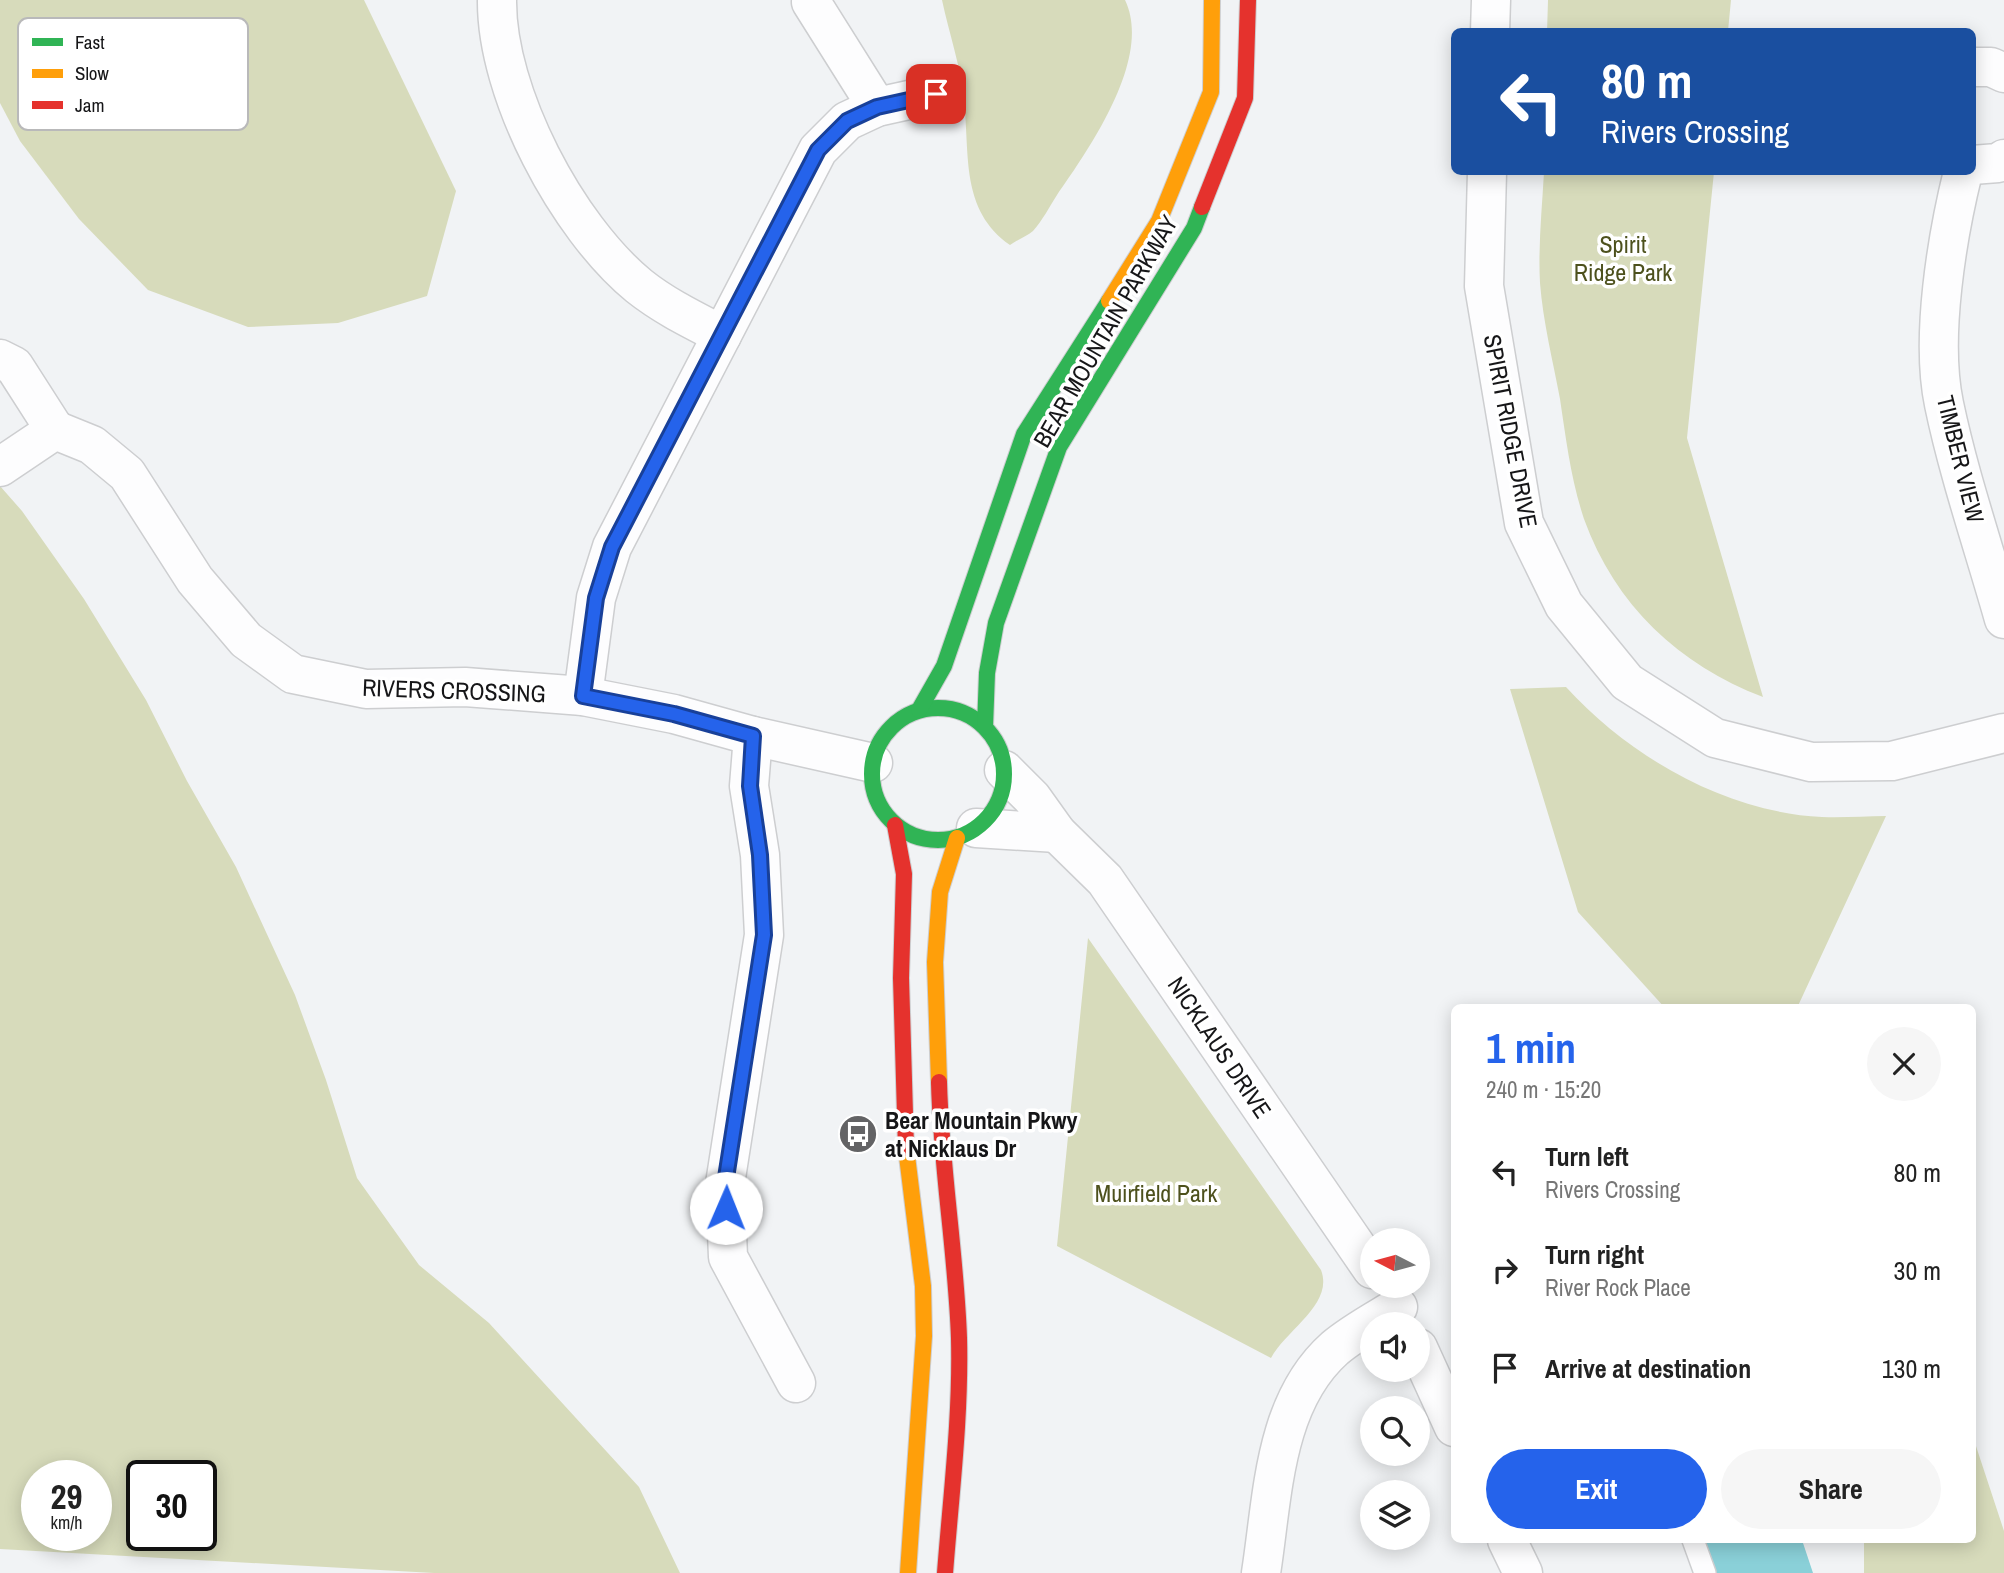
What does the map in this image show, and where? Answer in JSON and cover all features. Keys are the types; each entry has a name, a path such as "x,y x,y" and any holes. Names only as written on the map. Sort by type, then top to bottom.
{"street":[{"path":"498,0 497,14 510,78 528,130 560,191 597,241 638,285 677,312 722,335"},
{"name":"BEAR MOUNTAIN PARKWAY","path":"919,710 944,666 1024,434 1159,221 1211,92 1212,0"},
{"name":"BEAR MOUNTAIN PARKWAY","path":"985,727 987,673 996,623 1059,447 1194,228 1245,98 1248,0"},
{"path":"1490,0 1490,28"},
{"path":"811,2 877,107"},
{"path":"1976,67 1991,67 2004,73"},
{"path":"583,696 596,598 612,547 818,150 847,121 877,107 936,94"},
{"path":"1976,165 1998,163 2004,159"},
{"name":"SPIRIT RIDGE DRIVE","path":"1487,175 1485,286 1524,523 1564,605 1627,682 1715,738 1811,762 1892,761 2004,733"},
{"name":"TIMBER VIEW","path":"1962,175 1951,218 1939,343 1943,402 2004,620"},
{"path":"0,359 14,366 55,430 0,467"},
{"name":"RIVERS CROSSING","path":"55,430 92,445 127,474 195,580 246,640 293,674 366,689 464,687 583,696 674,714 753,736 873,763"},
{"path":"945,1573 957,1419 959,1342 957,1289 941,1155 935,962 940,892 967,833 991,813 1001,794 1004,770 998,747 985,727 965,713 942,708 919,710 899,721 883,737 873,763 873,782 880,806 895,825 914,836 935,840 967,833 1057,833"},
{"path":"753,736 750,786 760,855 764,935 725,1184 728,1257 796,1383"},
{"name":"NICKLAUS DRIVE","path":"1004,770 1032,798 1057,833 1105,880 1360,1252"},
{"path":"895,825 904,874 901,978 903,1111 908,1179 923,1286 925,1336 908,1573"},
{"path":"1261,1573 1280,1451 1290,1413 1311,1375 1335,1348 1396,1306"},
{"path":"1430,1374 1451,1420"},
{"path":"1508,1543 1523,1573"}],"lane":[{"path":"1694,1543 1705,1573"}],"green space":[{"path":"0,0 364,0 456,191 427,296 338,323 248,327 148,290 79,219 20,141 0,103"},
{"path":"942,0 1125,0 1131,23 1131,48 1114,102 1085,153 1036,227 1010,245 994,231 975,198 968,161 958,63"},
{"path":"1548,0 1731,0 1728,28 1547,28"},
{"name":"Spirit Ridge Park","path":"1544,175 1714,175 1687,438 1763,697 1704,668 1654,628 1632,605 1613,579 1597,550 1584,519 1569,459 1541,298"},
{"path":"0,486 22,511 84,599 146,700 187,781 236,867 295,995 357,1178 419,1265 489,1323 639,1487 680,1573 434,1573 36,1551 112,1551 112,1460 21,1460 21,1550 0,1549"},
{"path":"1566,687 1619,736 1650,758 1715,792 1750,804 1786,813 1822,817 1886,816 1799,1004 1661,1004 1578,912 1510,689"},
{"name":"Muirfield Park","path":"1088,938 1321,1270 1321,1294 1315,1305 1271,1358 1057,1246"},
{"path":"1976,1446 2004,1531 2004,1573 1864,1573 1864,1543 1976,1543"}],"water":[{"path":"1705,1543 1803,1543 1813,1573 1716,1573"}],"traffic: fast":[{"path":"985,727 987,673 996,623 1059,447 1194,228 1202,207"},
{"path":"919,710 944,666 1024,434 1109,301"},
{"path":"938,708 963,713 984,728 999,749 1004,774 999,799 984,820 963,835 938,840 913,835 892,820 877,799 872,774 877,749 892,728 913,713 938,708"}],"traffic: slow":[{"path":"1109,301 1159,221 1211,92 1212,0"},
{"path":"939,1082 935,962 940,892 957,838"},
{"path":"906,1148 923,1286 924,1336 908,1573"}],"traffic: jam":[{"path":"1202,207 1245,98 1248,0"},
{"path":"895,825 904,874 901,978 906,1148"},
{"path":"939,1082 959,1338 957,1426 945,1573"}],"place":[{"name":"Bear Mountain Pkwy at Nicklaus Dr","path":"858,1134"}],"route":[{"path":"726,1208 725,1184 764,935 760,855 750,786 753,736 674,714 583,696 596,598 612,547 818,150 847,121 877,107 936,94"}]}
